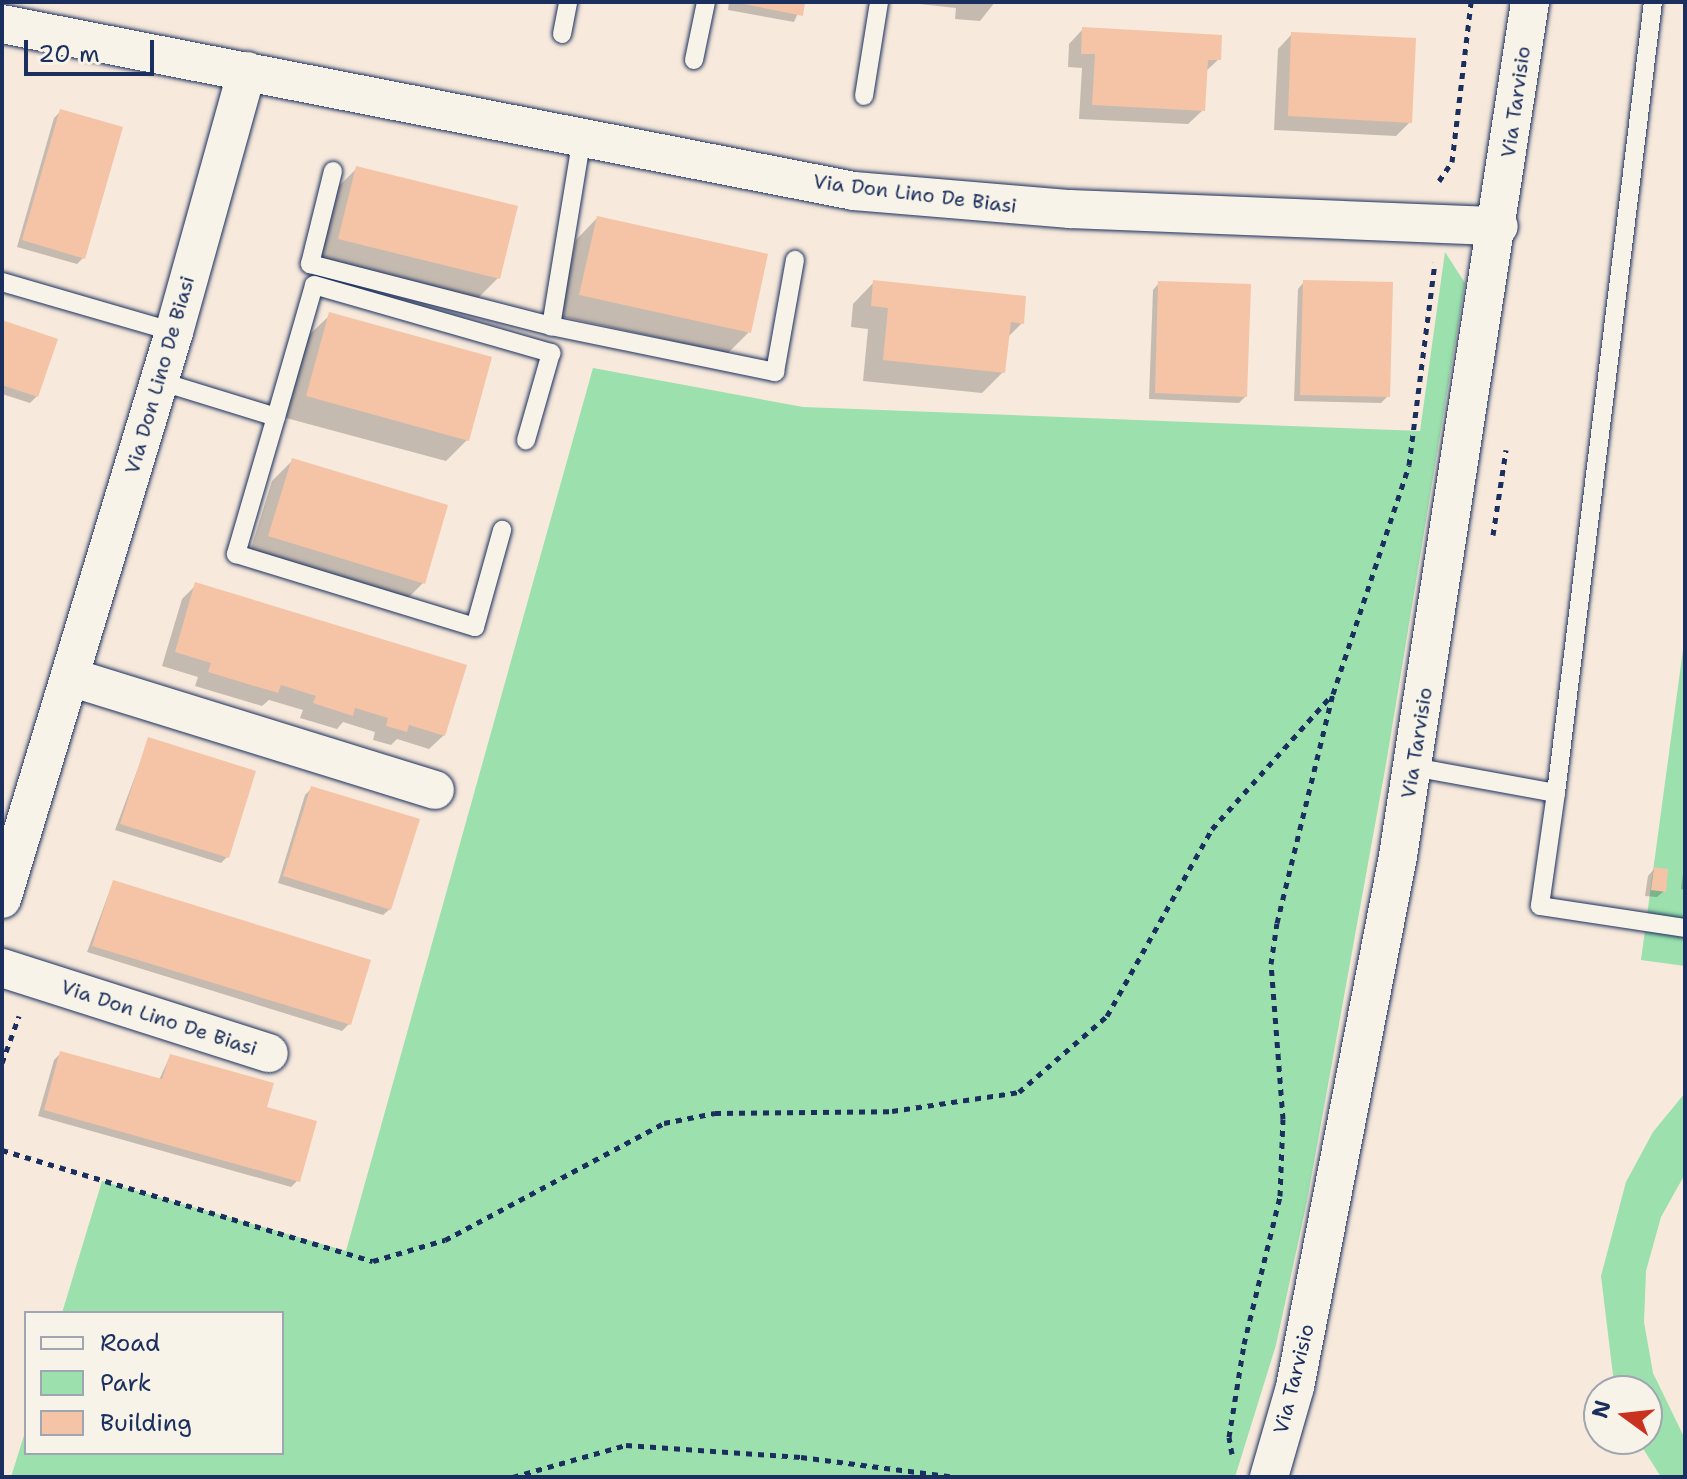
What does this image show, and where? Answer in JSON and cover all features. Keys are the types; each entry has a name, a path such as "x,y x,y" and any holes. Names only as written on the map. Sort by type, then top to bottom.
{"street":[{"name":"Via Tarvisio","path":"1269,1477 1298,1372 1413,767 1499,226 1530,2"},
{"name":"Via Don Lino De Biasi","path":"2,24 854,191 922,198 1499,226"},
{"name":"Via Don Lino De Biasi","path":"2,899 174,332 247,71"},
{"path":"70,677 435,790"},
{"name":"Via Don Lino De Biasi","path":"18,973 269,1053"}],"lane":[{"path":"562,34 568,2"},
{"path":"694,60 706,2"},
{"path":"864,96 879,2"},
{"path":"1653,2 1540,906 1685,928"},
{"path":"551,326 582,137"},
{"path":"333,171 310,264 551,326 775,372 795,260"},
{"path":"2,282 174,332"},
{"path":"502,530 475,627 236,554 314,285 551,353 526,440"},
{"path":"159,381 276,417"},
{"path":"1413,767 1556,793"}],"path":[{"path":"1424,181 1437,182 1452,162 1471,2"},
{"path":"1233,1458 1229,1437 1244,1344 1280,1196 1283,1119 1271,964 1333,694 1409,465 1436,249"},
{"path":"2,1150 373,1261 445,1240 664,1123 715,1113 892,1111 1019,1092 1107,1016 1212,829 1333,694"},
{"path":"2,1063 18,973"},
{"path":"513,1477 626,1445 801,1457 954,1477"}],"green space":[{"path":"1445,252 1465,283 1386,764 1307,1201 1276,1345 1235,1477 11,1477 24,1435 24,1455 284,1455 284,1311 63,1311 102,1181 346,1251 593,368 803,407 1420,431"},
{"path":"1685,635 1685,966 1641,960"},
{"path":"1685,1093 1685,1174 1661,1217 1646,1271 1644,1322 1654,1375 1613,1375 1601,1276 1626,1182 1653,1132"},
{"path":"1663,1394 1685,1439 1685,1477 1661,1477 1647,1455 1663,1455"}],"building":[{"path":"734,2 805,2 803,16"},
{"path":"1082,27 1222,35 1221,60 1208,60 1205,111 1092,105 1095,54 1081,54"},
{"path":"1291,32 1416,38 1412,123 1288,116"},
{"path":"60,109 123,127 85,259 22,240"},
{"path":"356,166 518,206 500,279 338,239"},
{"path":"597,216 768,254 751,333 579,295"},
{"path":"873,280 1026,296 1024,324 1011,322 1005,373 883,360 888,308 871,306"},
{"path":"1303,280 1393,282 1390,397 1300,395"},
{"path":"1158,281 1251,284 1247,397 1155,393"},
{"path":"329,312 492,357 469,441 306,396"},
{"path":"2,320 58,339 38,397 2,385"},
{"path":"292,458 448,505 425,584 268,536"},
{"path":"195,582 467,665 445,736 409,725 407,732 386,726 388,718 355,708 353,716 313,703 316,696 281,685 278,693 208,672 211,663 175,652"},
{"path":"148,737 256,771 229,858 120,824"},
{"path":"311,786 420,819 391,910 283,876"},
{"path":"1654,867 1668,869 1666,892 1651,890"},
{"path":"113,880 371,960 351,1025 92,946"},
{"path":"60,1051 162,1079 170,1054 274,1083 267,1107 317,1121 300,1182 44,1110"}]}
